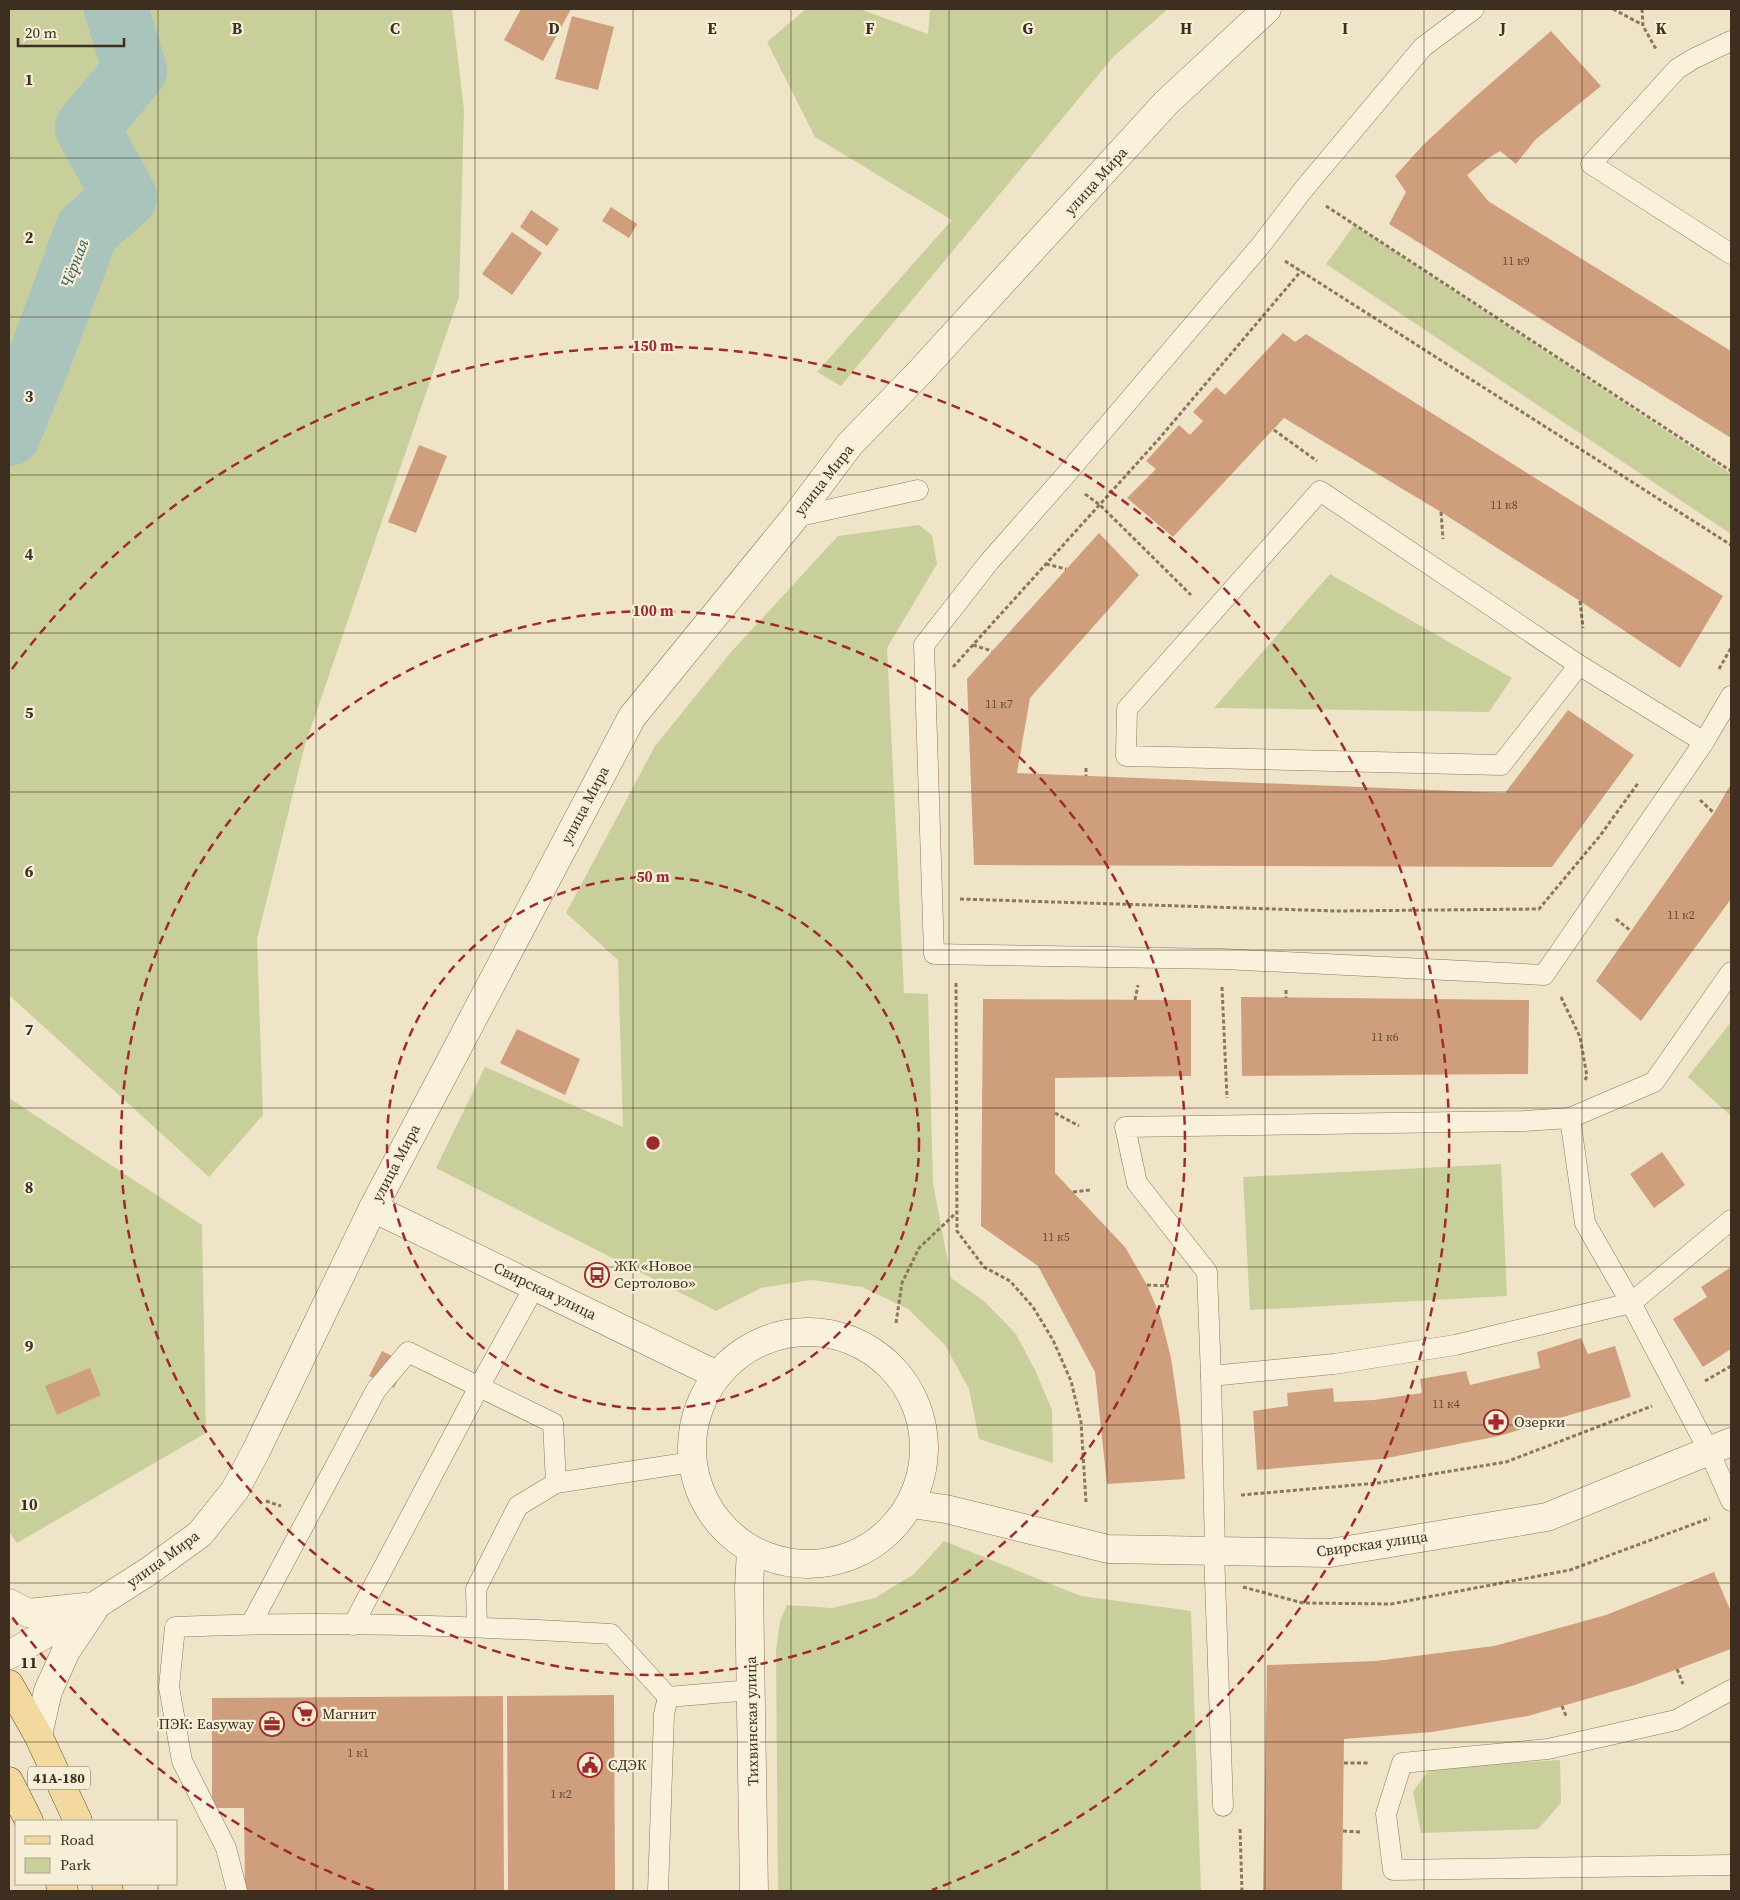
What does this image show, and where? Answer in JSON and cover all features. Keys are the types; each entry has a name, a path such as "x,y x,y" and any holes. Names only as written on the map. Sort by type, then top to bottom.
{"main road":[{"name":"41А-180","path":"9,1684 38,1735 78,1820"},
{"name":"41А-180","path":"9,1781 28,1820"}],"street":[{"name":"улица Мира","path":"9,1655 96,1605 150,1571 200,1534 235,1490 256,1451 373,1208 632,717 795,517 850,444 920,372 1166,103 1267,9"},
{"name":"Свирская улица","path":"373,1208 717,1375"},
{"path":"803,1331 851,1339 892,1367 918,1408 925,1457 911,1504 882,1540 841,1561 795,1565 751,1550 722,1528 702,1498 692,1462 692,1431 701,1401 717,1375 756,1344 803,1331"},
{"name":"Свирская улица","path":"911,1504 946,1509 1108,1549 1330,1553 1547,1518 1720,1447"},
{"name":"Тихвинская улица","path":"751,1550 754,1891"},
{"path":"9,1603 28,1614 96,1605"},
{"path":"38,1735 48,1691 66,1651 96,1605"}],"lane":[{"path":"1474,9 1423,48 1303,190 1261,245 989,562 924,645 934,954 1224,959 1544,975 1704,742 1731,696"},
{"path":"1731,41 1693,59 1677,70 1592,164 1731,254"},
{"path":"795,517 918,490"},
{"path":"1579,665 1501,765 1126,756 1127,709 1320,492 1579,665 1704,742"},
{"path":"1223,1806 1207,1272 1137,1183 1125,1127 1524,1121 1570,1118 1654,1082 1731,972"},
{"path":"1570,1118 1585,1222 1631,1303 1679,1395 1720,1447 1731,1501"},
{"path":"1211,1376 1334,1364 1455,1345 1631,1303 1731,1220"},
{"path":"353,1625 479,1387 535,1286"},
{"path":"251,1624 376,1390 408,1352 553,1423 556,1483"},
{"path":"477,1626 476,1589 518,1506 556,1483 692,1462"},
{"path":"237,1891 226,1848 182,1761 169,1687 175,1627 251,1624 477,1626 611,1634 668,1697"},
{"path":"668,1697 752,1690"},
{"path":"1731,1690 1676,1720 1557,1747 1402,1763 1386,1814 1392,1870 1731,1865"},
{"path":"658,1891 664,1714 668,1697"}],"path":[{"path":"1613,9 1643,26 1642,9"},
{"path":"1303,190 1731,471"},
{"path":"1261,245 1731,546"},
{"path":"1274,430 1316,461"},
{"path":"1158,440 1160,447"},
{"path":"1063,478 1100,505 1211,615"},
{"path":"1441,512 1443,540"},
{"path":"1046,564 1066,569"},
{"path":"1580,601 1583,628"},
{"path":"974,645 992,651"},
{"path":"1086,768 1086,776"},
{"path":"1697,798 1714,812"},
{"path":"1614,917 1631,931"},
{"path":"956,954 957,1231 984,1267 1010,1281 1033,1308 1053,1340 1071,1381 1080,1422 1086,1502"},
{"path":"1544,975 1558,989 1580,1037 1587,1076 1570,1118"},
{"path":"1135,1000 1138,985"},
{"path":"1222,986 1228,1106"},
{"path":"1055,1113 1080,1126"},
{"path":"1073,1192 1091,1190"},
{"path":"896,1323 902,1283 920,1248 957,1212"},
{"path":"1147,1285 1169,1286"},
{"path":"1234,1496 1378,1483 1506,1462 1679,1395 1731,1366"},
{"path":"1215,1578 1304,1603 1392,1604 1570,1570 1716,1516"},
{"path":"1677,1670 1687,1691"},
{"path":"1344,1763 1368,1763"},
{"path":"1343,1831 1368,1832"}],"green space":[{"path":"9,9 452,9 464,110 459,297 305,745 257,939 263,1115 209,1177 9,995"},
{"path":"806,9 860,9 928,34 930,9 1168,9 1114,56 841,386 817,372 952,220 815,137 767,42"},
{"path":"1354,225 1731,474 1731,534 1326,264"},
{"path":"919,525 932,535 937,564 887,648 904,993 928,994 933,1183 951,1278 984,1301 1016,1334 1036,1372 1052,1410 1053,1463 979,1439 969,1389 945,1345 908,1309 862,1287 811,1280 761,1288 716,1311 436,1168 485,1067 623,1127 618,960 566,913 655,746 732,651 838,536"},
{"path":"1330,574 1512,678 1489,712 1214,708"},
{"path":"1731,1022 1731,1116 1688,1077"},
{"path":"9,1098 202,1225 206,1433 17,1543 9,1532"},
{"path":"1501,1164 1507,1296 1250,1310 1243,1177"},
{"path":"944,1541 1081,1596 1191,1611 1201,1891 778,1891 776,1651 780,1621 787,1605 832,1608 875,1598 914,1574"},
{"path":"1560,1760 1561,1803 1538,1829 1421,1833 1413,1792 1430,1768"}],"building":[{"path":"521,9 571,9 543,61 504,40"},
{"path":"572,16 614,27 598,90 555,79"},
{"path":"1551,31 1601,86 1535,140 1516,164 1500,151 1467,175 1488,201 1731,351 1731,438 1389,224 1406,192 1395,176 1424,144"},
{"path":"611,207 637,224 629,238 602,221"},
{"path":"531,210 559,229 547,246 520,227"},
{"path":"512,232 542,253 512,295 482,274"},
{"path":"1283,333 1295,342 1306,334 1723,596 1680,668 1441,512 1284,418 1173,537 1127,498 1156,469 1146,461 1179,425 1190,435 1203,421 1193,412 1216,387 1225,395"},
{"path":"419,445 447,456 416,533 388,522"},
{"path":"1099,533 1139,575 1030,698 1017,773 1505,793 1568,710 1634,755 1552,867 974,865 967,679"},
{"path":"1731,784 1731,899 1641,1021 1596,981 1714,813"},
{"path":"1241,997 1529,1000 1528,1074 1242,1076"},
{"path":"983,999 1191,1000 1191,1076 1055,1078 1055,1173 1125,1247 1147,1285 1161,1318 1171,1358 1180,1420 1185,1479 1107,1484 1095,1372 1038,1266 981,1226"},
{"path":"517,1029 580,1059 565,1095 500,1063"},
{"path":"1662,1152 1685,1185 1654,1208 1630,1174"},
{"path":"1731,1267 1731,1349 1703,1367 1673,1319 1707,1297 1701,1287"},
{"path":"1581,1338 1588,1354 1615,1346 1631,1397 1499,1436 1382,1459 1257,1470 1253,1411 1288,1406 1287,1393 1333,1388 1334,1402 1374,1400 1422,1393 1420,1379 1466,1371 1470,1385 1540,1368 1537,1352"},
{"path":"382,1351 406,1363 394,1388 369,1376"},
{"path":"90,1368 101,1395 57,1415 45,1386"},
{"path":"1714,1572 1731,1612 1731,1649 1635,1685 1528,1716 1432,1732 1344,1739 1342,1891 1263,1891 1267,1665 1376,1661 1494,1646 1606,1615"},
{"path":"614,1695 615,1891 508,1891 507,1696"},
{"path":"503,1696 504,1891 245,1891 244,1808 212,1808 212,1698"}],"waterway":[{"name":"Чёрная","path":"9,434 38,363 87,230 125,197 87,128 135,70 116,9"}],"place":[{"name":"ЖК «Новое Сертолово»","path":"597,1275"},
{"name":"Озерки","path":"1496,1422"},
{"name":"Магнит","path":"305,1714"},
{"name":"ПЭК: Easyway","path":"272,1724"},
{"name":"СДЭК","path":"590,1765"}]}
